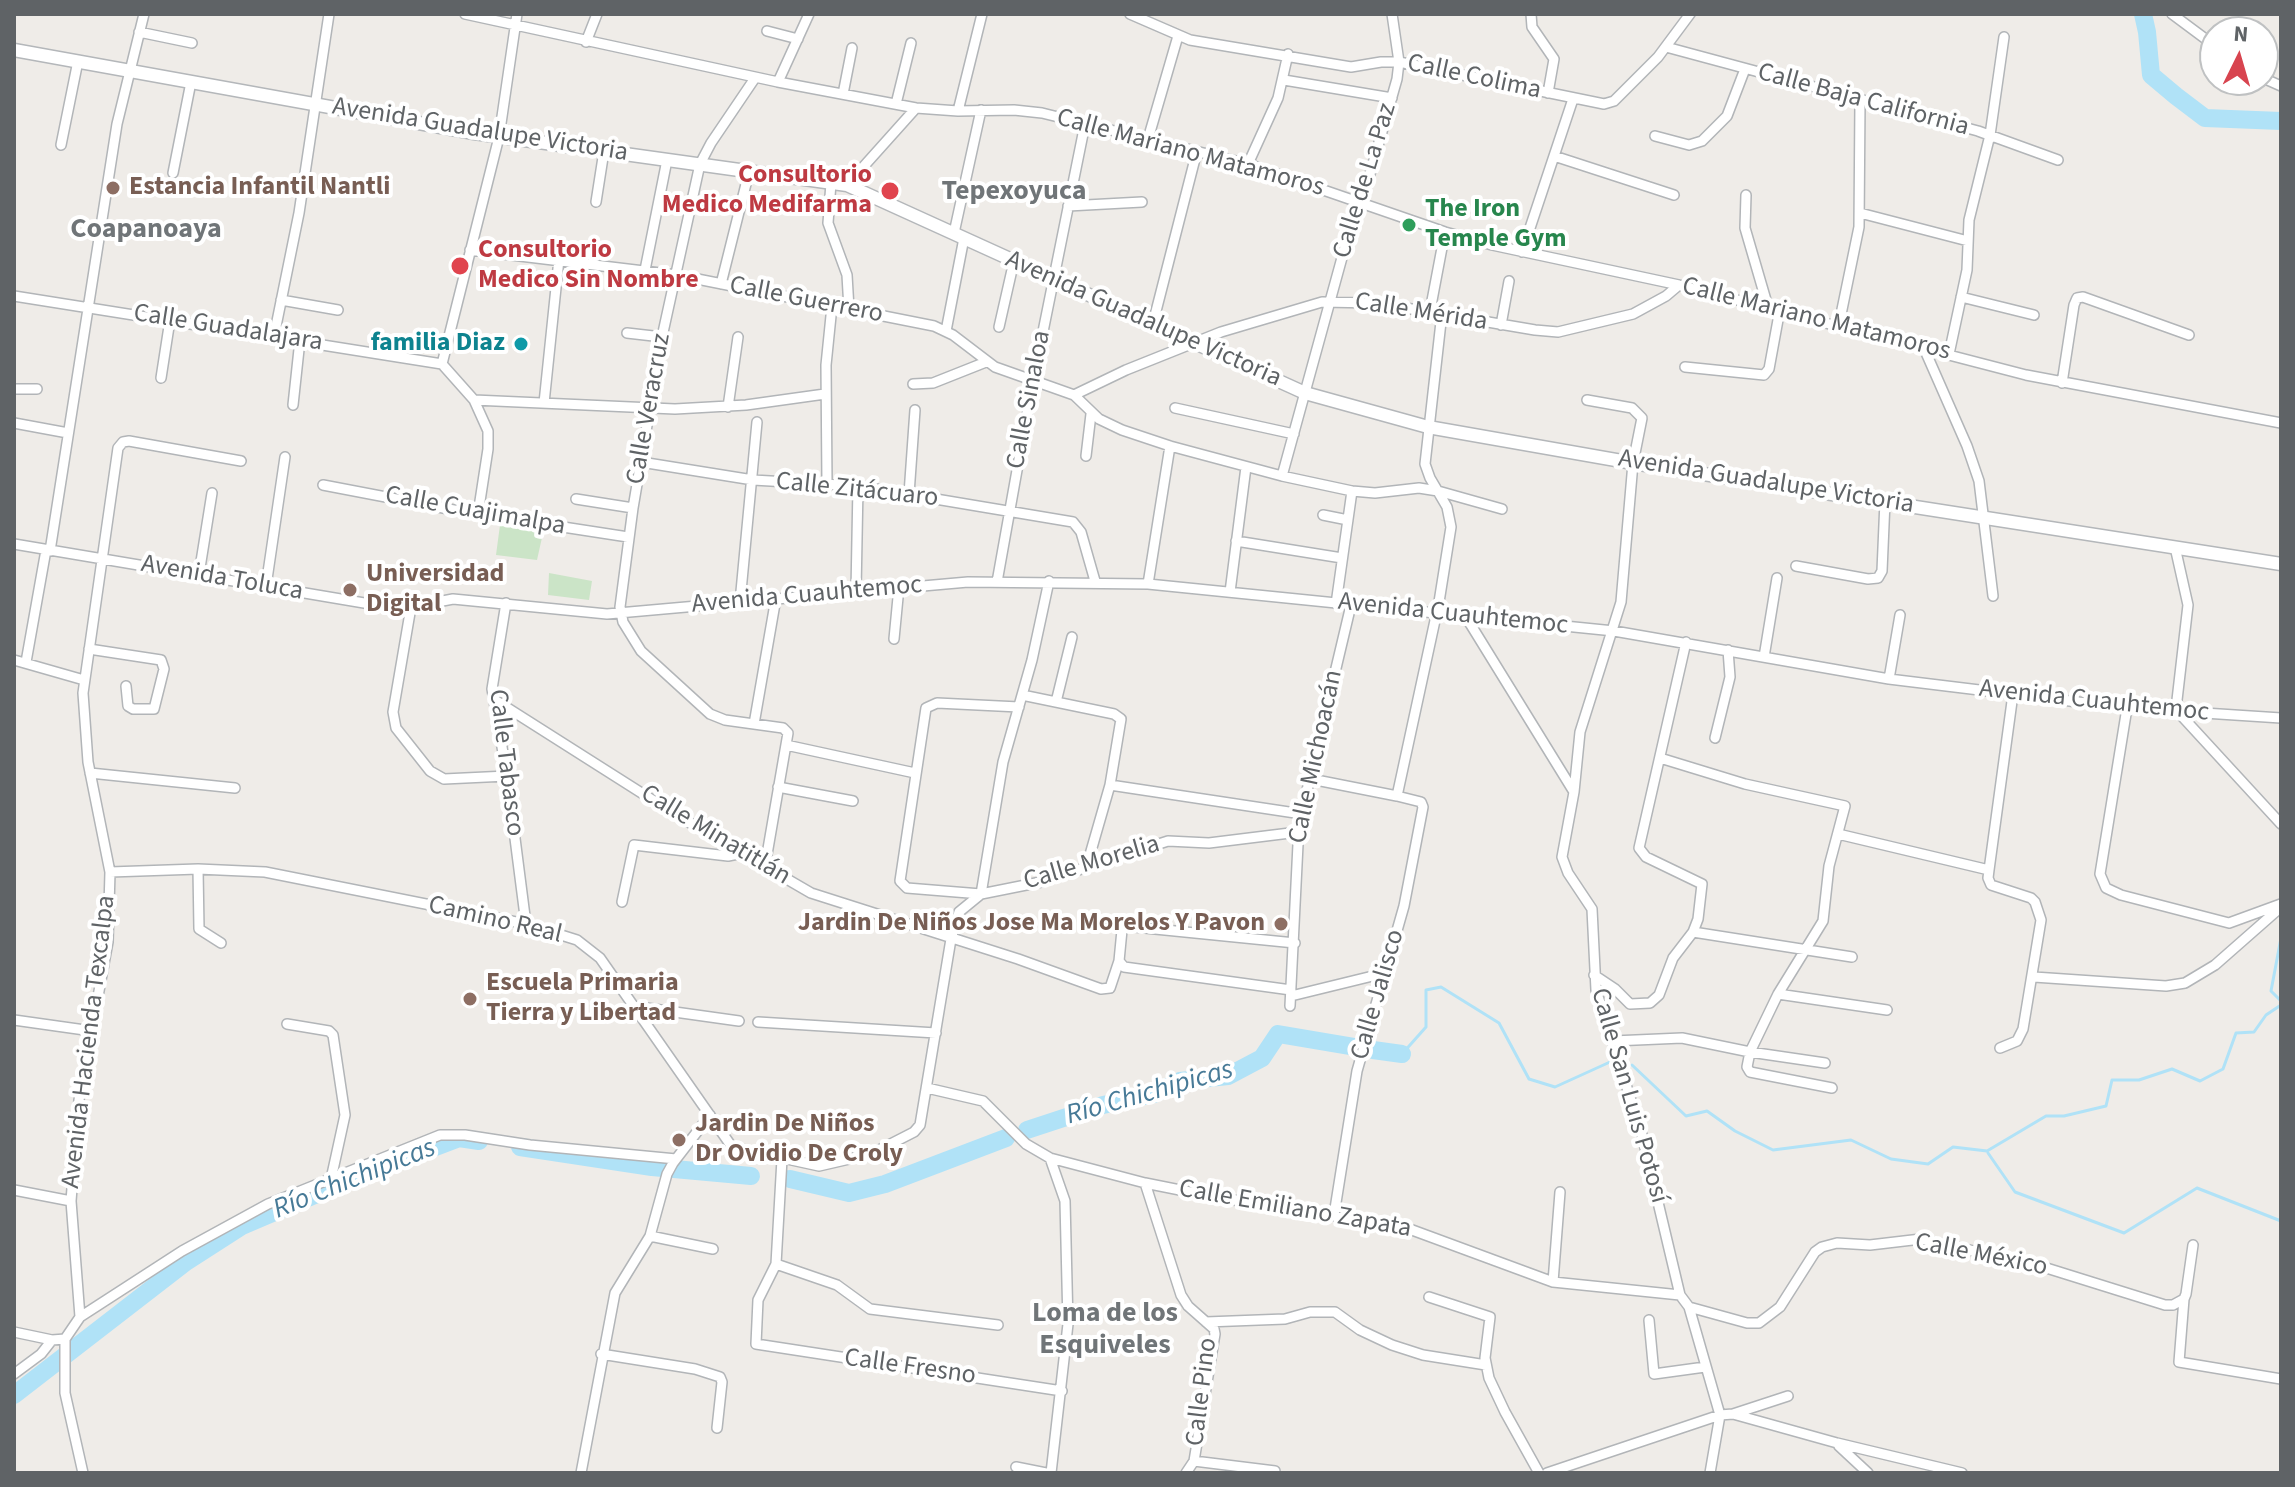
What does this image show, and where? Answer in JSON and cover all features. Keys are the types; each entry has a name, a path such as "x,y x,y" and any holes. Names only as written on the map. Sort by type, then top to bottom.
{"main road":[{"name":"Avenida Guadalupe Victoria","path":"15,53 78,61 499,137 847,185 1305,393 1334,403 1428,427 1633,463 2281,564"}],"street":[{"path":"26,662 68,433 117,124 144,14"},
{"path":"274,336 299,213 329,14"},
{"name":"Calle Mariano Matamoros","path":"465,14 755,78 916,108 1028,111 1248,164 1445,232 1522,252 1780,309 2062,383 2281,423"},
{"path":"478,514 489,440 485,420 474,400 442,364 499,137 517,14"},
{"path":"586,42 597,14"},
{"path":"778,82 809,14"},
{"path":"958,111 982,14"},
{"name":"Calle de La Paz","path":"1282,476 1359,202 1366,188 1392,98 1399,62 1392,14"},
{"path":"1531,14 1532,27 1554,59 1548,93"},
{"name":"Calle Colima","path":"1137,15 1178,36 1351,67 1399,62 1604,104 1614,101 1666,47 1690,14"},
{"path":"2172,14 2199,34"},
{"path":"767,31 798,39"},
{"path":"139,32 192,43"},
{"path":"1148,139 1178,36"},
{"path":"1949,354 1969,261 1971,209 1990,135 2004,37"},
{"path":"896,104 911,43"},
{"name":"Calle Baja California","path":"1666,47 1990,135 2058,160"},
{"path":"843,94 852,48"},
{"path":"1248,164 1284,80 1288,54"},
{"path":"61,145 78,61"},
{"path":"1655,136 1689,145 1702,141 1727,116 1745,69"},
{"name":"Calle Veracruz","path":"621,615 628,537 662,337 700,164 755,78"},
{"path":"1284,80 1392,98"},
{"path":"173,173 191,82"},
{"path":"1522,252 1573,99"},
{"path":"1839,324 1854,259 1860,213 1860,101"},
{"path":"847,185 916,108"},
{"path":"946,331 981,110"},
{"name":"Calle Sinaloa","path":"997,582 1033,381 1085,124"},
{"path":"596,202 604,151"},
{"path":"1153,323 1197,151"},
{"path":"1554,156 1674,195"},
{"path":"645,270 667,160"},
{"path":"721,284 749,172"},
{"path":"831,183 828,223 847,275 849,309"},
{"path":"1746,195 1745,228 1768,307"},
{"path":"1068,206 1142,202"},
{"path":"1860,213 1968,241"},
{"path":"1430,311 1445,232"},
{"name":"Calle Guerrero","path":"470,250 677,275 925,324 946,331 986,362 1074,395"},
{"path":"544,403 559,259"},
{"path":"999,327 1014,261"},
{"path":"1501,325 1509,281"},
{"name":"Calle Mérida","path":"1074,395 1194,342 1254,321 1332,301 1376,303 1547,332 1570,330 1633,314 1679,285"},
{"name":"Calle Guadalajara","path":"14,296 442,364"},
{"path":"1961,297 2034,315"},
{"path":"2062,383 2074,305 2080,297 2189,335"},
{"path":"281,300 338,310"},
{"path":"827,483 825,394 832,306"},
{"path":"1685,367 1764,375 1769,369 1780,309"},
{"path":"1397,796 1436,614 1451,527 1447,507 1425,464 1442,313"},
{"path":"161,378 170,320"},
{"path":"627,333 662,337"},
{"name":"Calle Guerrero","path":"728,407 738,337"},
{"path":"293,405 300,340"},
{"path":"1923,346 1975,465 1993,596"},
{"path":"913,384 933,383 986,362"},
{"path":"14,389 37,389"},
{"path":"474,400 650,408 728,407 825,394"},
{"path":"1074,395 1091,414 1122,430 1246,467 1352,491 1375,493 1407,488 1438,491 1502,509"},
{"name":"Calle San Luis Potosí","path":"1587,400 1627,406 1640,414 1641,422 1633,463 1623,581 1614,631 1580,732 1574,792 1562,857 1568,873 1592,909 1594,975 1642,1135 1680,1295 1689,1307 1720,1415"},
{"path":"1175,408 1294,434"},
{"path":"909,494 915,410"},
{"path":"1086,456 1091,414"},
{"path":"740,602 757,422"},
{"path":"14,423 68,433"},
{"name":"Avenida Hacienda Texcalpa","path":"80,1317 71,1201 79,1100 108,942 110,872 86,752 84,680 118,448 123,442 241,461"},
{"path":"1148,584 1170,446"},
{"path":"266,586 285,457"},
{"name":"Calle Zitácuaro","path":"641,462 753,480 858,486 1073,522 1081,532 1095,581"},
{"path":"1230,592 1246,467"},
{"name":"Calle Cuajimalpa","path":"323,485 478,514 628,537"},
{"path":"856,591 858,486"},
{"path":"1336,604 1352,491"},
{"path":"199,574 212,493"},
{"path":"576,499 633,508"},
{"path":"1796,566 1868,579 1878,578 1882,571 1885,501"},
{"path":"1323,515 1348,520"},
{"path":"1236,541 1342,558"},
{"name":"Avenida Toluca","path":"14,544 369,604 411,607 453,599 621,615"},
{"path":"2175,547 2188,605 2178,712 2281,824"},
{"path":"1764,657 1777,578"},
{"path":"981,894 1003,762 1049,581"},
{"name":"Avenida Cuauhtemoc","path":"621,615 899,587 1049,581 1148,584 1614,631 1889,679 2127,708 2281,718"},
{"path":"894,639 899,587"},
{"path":"754,724 776,598"},
{"name":"Calle Tabasco","path":"506,603 492,689 526,924"},
{"name":"Calle Michoacán","path":"1291,997 1298,832 1351,605"},
{"path":"411,607 393,712 396,728 430,771 444,779 507,776"},
{"path":"621,615 641,651 710,714 725,720 783,728 788,733 765,866"},
{"path":"1889,679 1900,615"},
{"path":"1466,617 1574,792"},
{"path":"1056,702 1072,637"},
{"path":"1594,975 1630,1004 1650,1003 1659,995 1673,958 1693,932 1698,919 1702,884 1646,857 1639,848 1686,642"},
{"path":"89,649 161,660 157,706 154,709 133,709 128,706 126,686"},
{"path":"1715,738 1730,677 1728,650"},
{"path":"14,660 84,680"},
{"path":"2000,1048 2017,1041 2022,1035 2034,977 2041,915 2031,898 1991,885 1988,878 2013,694"},
{"path":"1022,695 1119,717 1121,723 1110,785 1087,865"},
{"name":"Calle Minatitlán","path":"495,700 673,813 811,893 1106,990 1110,988 1119,961"},
{"path":"786,745 915,773 924,713 930,704 1019,707"},
{"path":"2127,708 2100,874 2106,888 2121,895 2229,923 2281,906"},
{"path":"1660,758 1745,784 1844,804 1827,876 1825,916 1778,994 1750,1052 1747,1067 1750,1072 1832,1088"},
{"path":"90,773 235,788"},
{"name":"Calle Morelia","path":"915,773 900,881 907,888 981,894 1041,882 1168,841 1209,843 1298,832"},
{"name":"Calle Jalisco","path":"1311,779 1421,802 1423,811 1404,906 1357,1071 1334,1215"},
{"path":"1110,785 1302,814"},
{"path":"778,787 853,801"},
{"path":"1838,834 1989,870"},
{"path":"622,902 634,845 728,856 743,853"},
{"path":"198,869 199,929 221,943"},
{"name":"Camino Real","path":"110,872 198,869 265,872 526,924 577,940 600,958 732,1147 819,1166 871,1154 917,1128 927,1088 951,939 959,912 981,894"},
{"path":"2034,977 2166,986 2185,983 2215,965 2281,906"},
{"path":"1295,943 1127,925 1122,930 1119,961 1124,967 1291,997 1385,973"},
{"path":"1693,932 1852,957"},
{"path":"1778,994 1887,1010"},
{"path":"632,1006 739,1021"},
{"path":"14,1020 92,1031"},
{"path":"758,1022 936,1033"},
{"path":"287,1024 329,1031 333,1035 345,1115 331,1179"},
{"path":"1613,1041 1682,1038 1825,1063"},
{"name":"Calle Emiliano Zapata","path":"927,1088 983,1101 1026,1144 1050,1158 1145,1183 1215,1197 1404,1227 1553,1282 1680,1295"},
{"path":"581,1473 601,1354 618,1285 635,1264 650,1236 667,1174 710,1115"},
{"path":"83,1473 65,1393 66,1342 80,1317 182,1251 268,1204 440,1135 675,1161"},
{"path":"1016,1467 1049,1473 1062,1391 1068,1324 1065,1201 1050,1158"},
{"path":"782,1159 776,1264 837,1285 870,1309 998,1325"},
{"name":"Calle Pino","path":"1145,1183 1178,1286 1188,1306 1215,1334 1194,1461 1186,1473"},
{"path":"14,1190 71,1201"},
{"path":"1553,1282 1560,1192"},
{"path":"650,1236 713,1249"},
{"name":"Calle México","path":"1689,1307 1747,1323 1759,1323 1780,1307 1815,1252 1822,1247 1837,1243 1870,1245 1914,1239 2040,1266 2165,1305 2184,1299"},
{"path":"2193,1245 2184,1299 2179,1362 2281,1379"},
{"name":"Calle Fresno","path":"776,1264 758,1300 754,1341 758,1345 1062,1391"},
{"path":"1429,1297 1487,1314 1491,1319 1486,1365 1505,1412 1539,1473"},
{"path":"1206,1322 1285,1319 1310,1312 1335,1312 1360,1330 1392,1345 1423,1355 1486,1365"},
{"path":"1649,1320 1654,1374 1705,1367"},
{"path":"14,1332 66,1342"},
{"path":"14,1374 41,1354 52,1340"},
{"path":"601,1354 695,1369 720,1377 717,1428"},
{"path":"1547,1473 1720,1415 1733,1414 1788,1396"},
{"path":"1733,1414 1962,1473"},
{"path":"1710,1473 1720,1415"},
{"path":"1837,1443 1864,1470"},
{"path":"1864,1470 1868,1451"},
{"path":"1194,1461 1275,1471"}],"green space":[{"path":"500,525 543,533 537,560 496,555"},
{"path":"549,573 592,581 589,600 548,595"}],"waterway":[{"path":"2143,14 2151,75 2176,96 2205,118 2281,121"},
{"path":"2281,938 2271,991 2281,1001"},
{"path":"1402,1054 1426,1027 1426,990 1441,987 1499,1023 1529,1079 1555,1087 1610,1062"},
{"path":"1632,1065 1686,1116 1707,1111 1735,1131 1773,1150 1851,1140 1891,1159 1928,1164 1953,1147 1987,1151 2046,1116 2064,1116 2106,1106 2112,1080 2139,1080 2172,1069 2200,1081 2223,1069 2236,1033 2254,1032 2266,1015 2281,1005"},
{"name":"Río Chichipicas","path":"1027,1130 1103,1105 1154,1094 1180,1081 1228,1076 1262,1058 1278,1034 1355,1047"},
{"name":"Río Chichipicas","path":"1373,1050 1402,1054"},
{"name":"Río Chichipicas","path":"14,1395 186,1262 242,1226 459,1138 479,1141"},
{"name":"Río Chichipicas","path":"790,1179 849,1193 885,1184 1006,1138"},
{"name":"Río Chichipicas","path":"520,1147 652,1167 751,1176"},
{"path":"1988,1153 2015,1192 2124,1233 2197,1188 2281,1221"}],"place":[{"name":"Estancia Infantil Nantli","path":"113,188"},
{"name":"Consultorio Medico Medifarma","path":"890,191"},
{"name":"The Iron Temple Gym","path":"1409,225"},
{"name":"Consultorio Medico Sin Nombre","path":"460,266"},
{"name":"familia Diaz","path":"521,344"},
{"name":"Universidad Digital","path":"350,590"},
{"name":"Jardin De Niños Jose Ma Morelos Y Pavon","path":"1281,924"},
{"name":"Escuela Primaria Tierra y Libertad","path":"470,999"},
{"name":"Jardin De Niños Dr Ovidio De Croly","path":"679,1140"}],"district":[{"name":"Tepexoyuca","path":"1014,193"},
{"name":"Coapanoaya","path":"146,231"},
{"name":"Loma de los Esquiveles","path":"1105,1331"}]}
